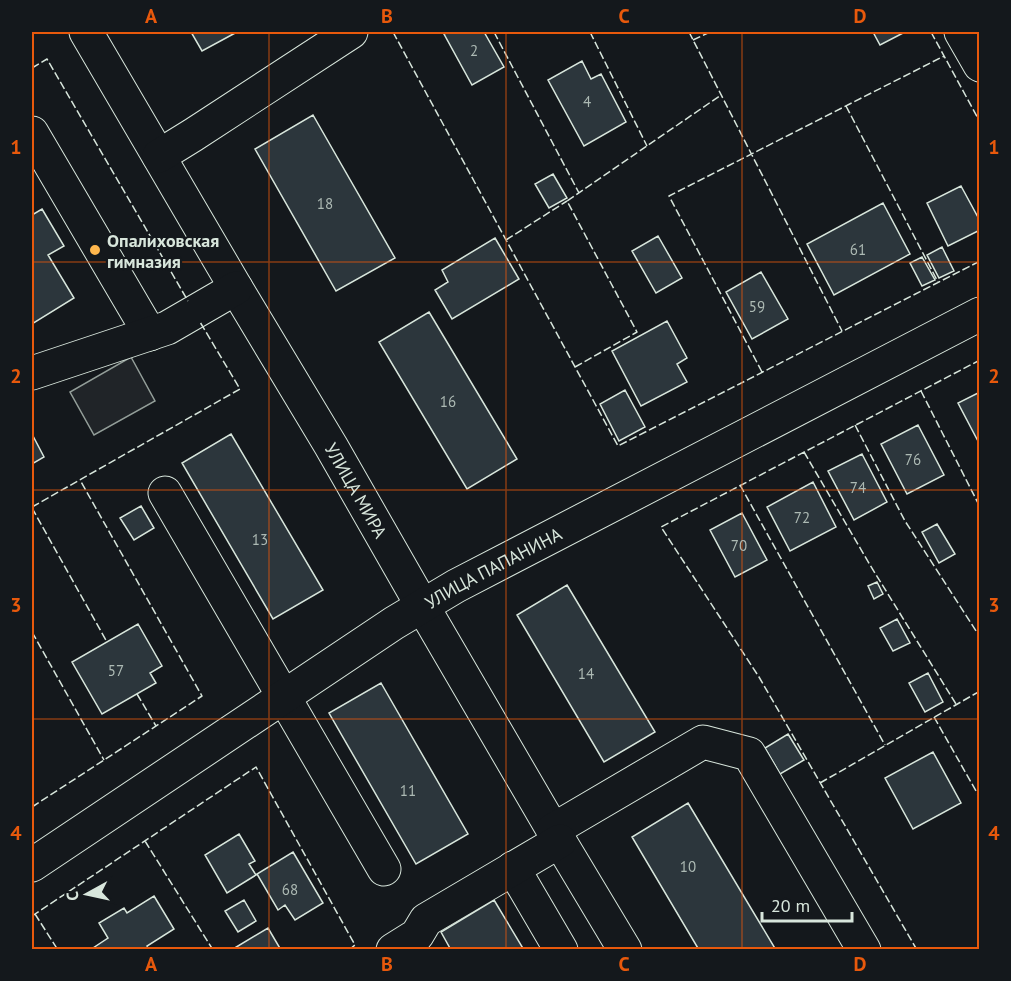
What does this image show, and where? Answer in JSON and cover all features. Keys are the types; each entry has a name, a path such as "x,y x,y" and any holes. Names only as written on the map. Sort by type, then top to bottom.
{"street":[{"name":"УЛИЦА МИРА","path":"86,32 626,950"},
{"path":"159,156 351,32"},
{"path":"961,32 980,65"},
{"path":"32,133 150,334"},
{"path":"32,373 167,328 236,288"},
{"name":"УЛИЦА ПАПАНИНА","path":"32,865 394,623 456,586 980,314"},
{"path":"165,493 384,869"},
{"path":"412,945 426,920 513,868 557,835 703,742 749,754 864,950"},
{"path":"513,868 561,950"}],"shaded area":[{"path":"131,357 155,401 94,435 70,392"}],"building":[{"path":"191,32 237,32 202,51"},
{"path":"484,32 504,67 472,85 444,34"},
{"path":"873,32 905,32 880,45"},
{"path":"582,61 591,79 601,74 626,122 584,146 548,80"},
{"path":"313,115 395,258 336,291 255,149"},
{"path":"553,174 567,198 549,208 535,184"},
{"path":"961,186 980,221 980,230 948,246 927,203"},
{"path":"883,203 910,254 834,295 807,244"},
{"path":"42,209 64,246 48,255 74,298 32,324 32,215"},
{"path":"658,236 682,278 656,293 632,251"},
{"path":"495,238 519,279 452,319 435,290 448,282 442,270"},
{"path":"942,247 954,271 939,278 927,255"},
{"path":"922,257 935,280 922,286 910,263"},
{"path":"761,272 788,319 752,339 726,292"},
{"path":"429,312 517,459 467,489 379,342"},
{"path":"667,321 687,358 677,364 687,382 641,406 612,351"},
{"path":"625,390 645,427 619,441 600,404"},
{"path":"980,392 980,445 958,403"},
{"path":"918,425 944,475 907,494 881,444"},
{"path":"32,434 44,457 32,464"},
{"path":"231,434 323,590 273,619 182,463"},
{"path":"862,454 887,502 854,520 828,471"},
{"path":"813,482 836,527 790,551 767,507"},
{"path":"141,506 154,528 134,540 120,518"},
{"path":"742,513 767,560 735,577 710,530"},
{"path":"937,524 955,554 939,563 922,532"},
{"path":"877,582 883,594 874,599 868,586"},
{"path":"567,585 655,732 604,762 517,615"},
{"path":"897,619 910,643 893,651 880,628"},
{"path":"138,624 162,666 150,673 156,683 102,714 72,662"},
{"path":"928,673 943,702 925,712 909,683"},
{"path":"381,683 468,834 416,864 329,713"},
{"path":"788,734 804,760 780,774 765,748"},
{"path":"933,752 961,803 913,829 885,778"},
{"path":"688,803 776,950 699,950 632,837"},
{"path":"239,834 255,861 249,864 256,875 227,893 205,855"},
{"path":"293,852 323,903 295,920 285,905 278,910 257,874"},
{"path":"154,896 174,929 147,946 149,950 90,950 108,938 99,923 124,908 127,913"},
{"path":"244,900 256,921 238,932 225,911"},
{"path":"494,900 524,950 451,950 441,932"},
{"path":"268,928 281,950 233,949"}],"fence":[{"path":"393,32 618,446 980,261"},
{"path":"494,32 579,193"},
{"path":"590,32 647,146"},
{"path":"689,32 842,331"},
{"path":"693,40 710,32"},
{"path":"931,32 980,122"},
{"path":"762,372 669,196 944,56"},
{"path":"32,68 47,59 188,301"},
{"path":"575,367 637,332 567,201 721,95"},
{"path":"846,106 938,282"},
{"path":"506,240 567,201"},
{"path":"32,507 240,389 200,322"},
{"path":"917,950 759,677 661,527 980,360"},
{"path":"921,391 980,507"},
{"path":"855,425 905,521 980,637"},
{"path":"804,452 870,565 956,704"},
{"path":"32,807 202,696 80,480"},
{"path":"740,485 885,745"},
{"path":"32,508 107,642"},
{"path":"32,632 104,760"},
{"path":"820,783 980,691"},
{"path":"137,694 156,726"},
{"path":"934,717 980,798"},
{"path":"32,916 256,767 355,945 349,950"},
{"path":"145,841 213,950"},
{"path":"35,914 58,950"}],"place":[{"name":"Опалиховская гимназия","path":"95,250"}]}
